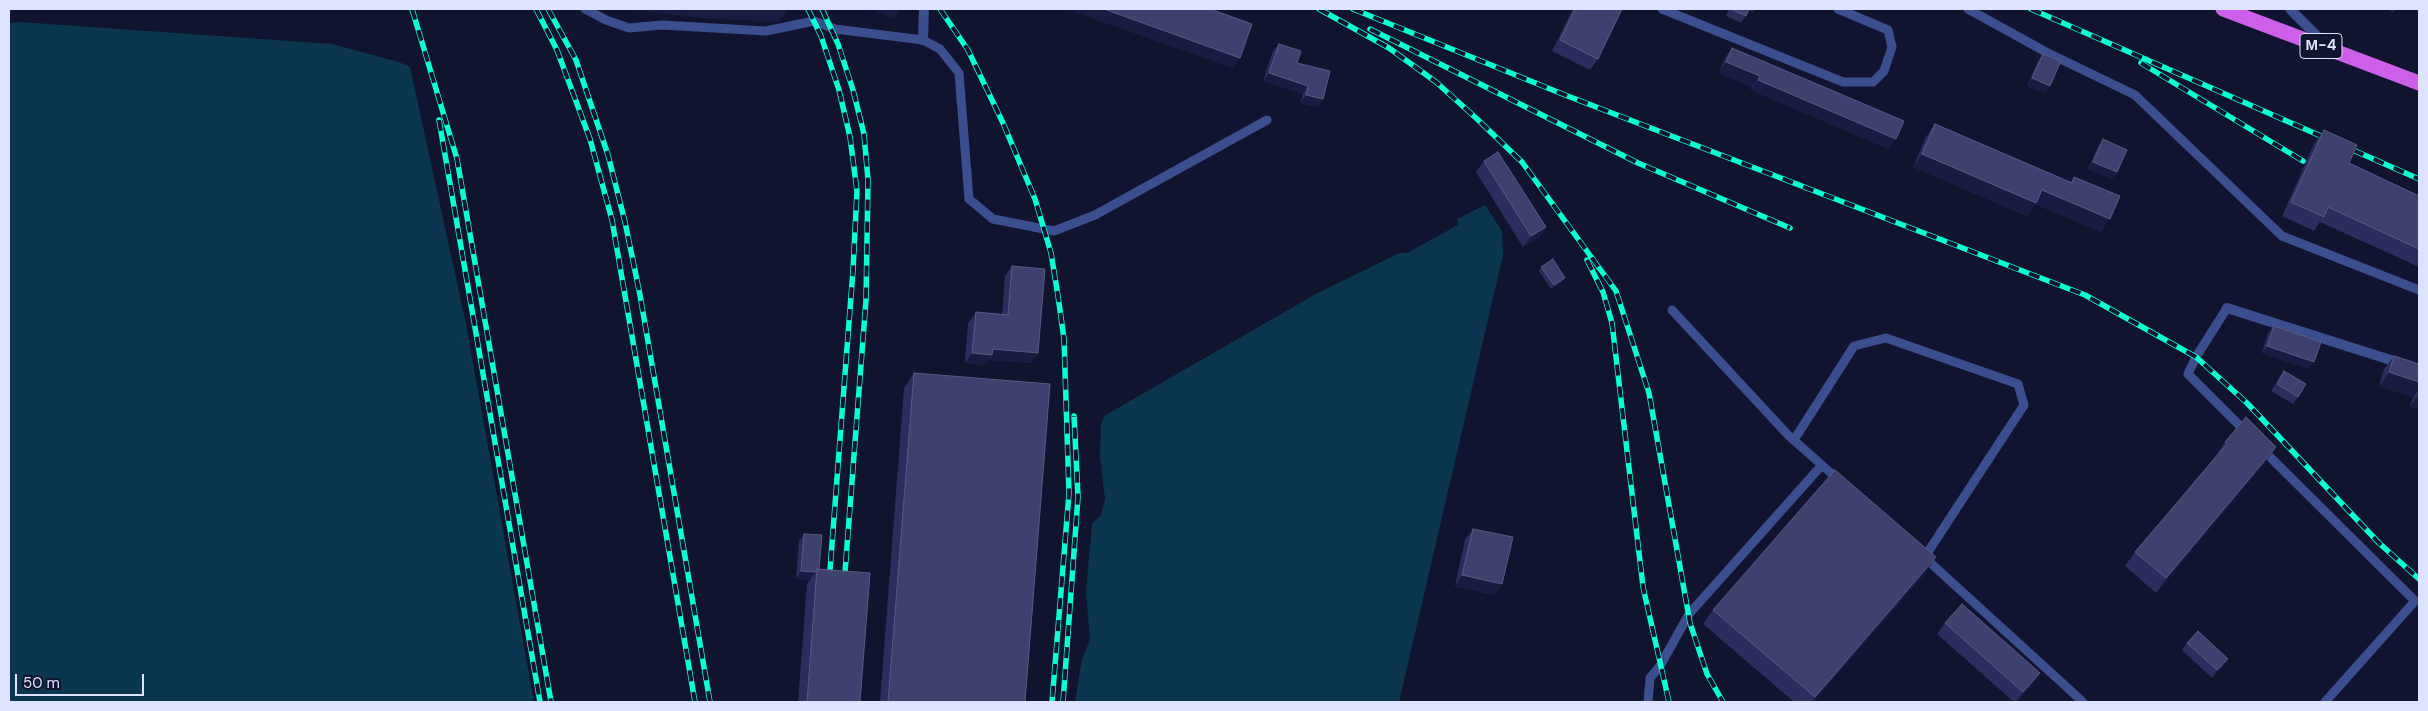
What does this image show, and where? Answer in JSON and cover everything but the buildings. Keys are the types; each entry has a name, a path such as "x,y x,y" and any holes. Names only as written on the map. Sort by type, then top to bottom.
{"highway":[{"name":"М-4","path":"2223,9 2419,83"}],"street":[{"path":"923,40 924,9"},
{"path":"2290,9 2330,49"},
{"path":"2227,308 2419,369"}],"lane":[{"path":"585,9 606,20 629,28 662,26 766,31 814,20 835,29 923,40 940,49 958,73 969,199 993,219 1054,231 1095,215 1267,120"},
{"path":"1662,9 1843,82 1873,82 1884,71 1892,47 1888,30 1838,9"},
{"path":"1968,9 2046,52 2135,95 2282,236 2419,290"},
{"path":"2227,308 2196,357 2188,374 2415,601 2325,702"},
{"path":"1672,310 1794,440 1844,485"},
{"path":"1794,440 1854,346 1886,338 2018,384 2024,405 1924,558"},
{"path":"1648,702 1650,678 1660,666 1688,614 1822,465"},
{"path":"1917,551 2083,702"}],"water":[{"path":"20,22 332,44 399,62 410,67 466,324 534,702 9,702 9,23"},
{"path":"1485,205 1502,231 1503,255 1399,702 1075,702 1082,659 1090,640 1086,592 1092,524 1101,515 1105,499 1100,456 1101,424 1104,416 1314,295 1399,253 1407,253 1458,225 1457,219"}],"railway":[{"path":"412,9 457,159 551,702"},
{"path":"536,9 557,50 590,139 612,220 695,702"},
{"path":"548,9 576,60 608,155 625,222 640,295 710,702"},
{"path":"808,9 821,36 839,90 850,137 857,191 853,270 829,583"},
{"path":"822,9 838,44 853,90 864,134 868,180 866,300 844,585"},
{"path":"940,9 968,50 1003,123 1035,199 1051,253 1058,296 1064,339 1069,493 1052,702"},
{"path":"1319,9 1389,48 1436,82 1476,118 1522,162 1616,291 1649,393 1690,623 1707,674 1723,702"},
{"path":"1353,9 1565,95 2085,295 2196,357 2247,403 2379,543 2419,579"},
{"path":"2031,9 2419,179"},
{"path":"1370,29 1638,163 1790,228"},
{"path":"2141,63 2303,161"},
{"path":"439,120 540,702"},
{"path":"1587,260 1603,292 1612,323 1643,587 1669,702"},
{"path":"1063,702 1078,497 1074,416"}]}
